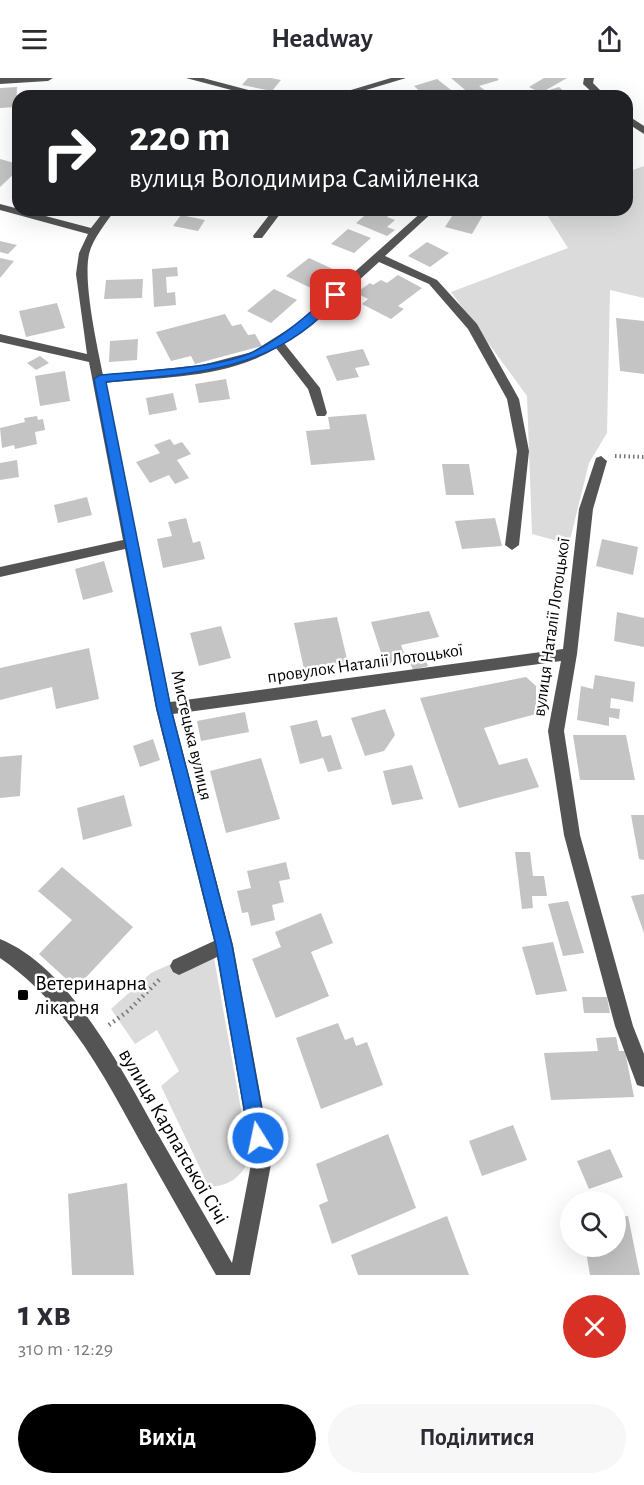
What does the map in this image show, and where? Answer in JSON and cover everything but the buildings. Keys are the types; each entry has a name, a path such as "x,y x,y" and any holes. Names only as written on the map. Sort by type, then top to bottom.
{"street":[{"path":"0,81 48,78"},
{"path":"191,78 224,81 249,90"},
{"path":"358,90 401,78"},
{"path":"34,216 94,232"},
{"name":"Мистецька вулиця","path":"106,216 94,232 84,253 82,274 94,359 100,379 164,709 224,945 262,1159 240,1275"},
{"path":"258,236 273,216"},
{"path":"100,379 202,369 256,355 278,343 423,216"},
{"path":"377,257 433,282 473,327 513,399 522,451 512,545"},
{"path":"0,338 94,359"},
{"path":"278,343 314,388 321,413"},
{"name":"вулиця Наталії Лотоцької","path":"601,461 586,509 570,654 556,731 572,835 624,1026 644,1078"},
{"path":"0,572 131,543"},
{"name":"провулок Наталії Лотоцької","path":"164,709 570,654"},
{"path":"179,966 224,945"},
{"name":"вулиця Карпатської Січі","path":"0,948 57,994 92,1038 227,1275"}],"path":[{"path":"601,461 617,455 644,457"},
{"path":"92,1038 128,1011 157,980 179,966"}],"shaded area":[{"path":"644,166 644,298 610,290 607,433 589,463 569,544 532,534 527,396 451,292 568,248 548,216 633,216 633,170"},
{"path":"214,958 250,1160 233,1180 223,1185 209,1187 161,1086 179,1071 157,1030 135,1044 111,1009 151,973 171,964"}],"place":[{"name":"Ветеринарна лікарня","path":"23,995"}],"route":[{"path":"258,1138 224,945 164,709 100,379 202,369 256,355 299,328 336,295"}]}
